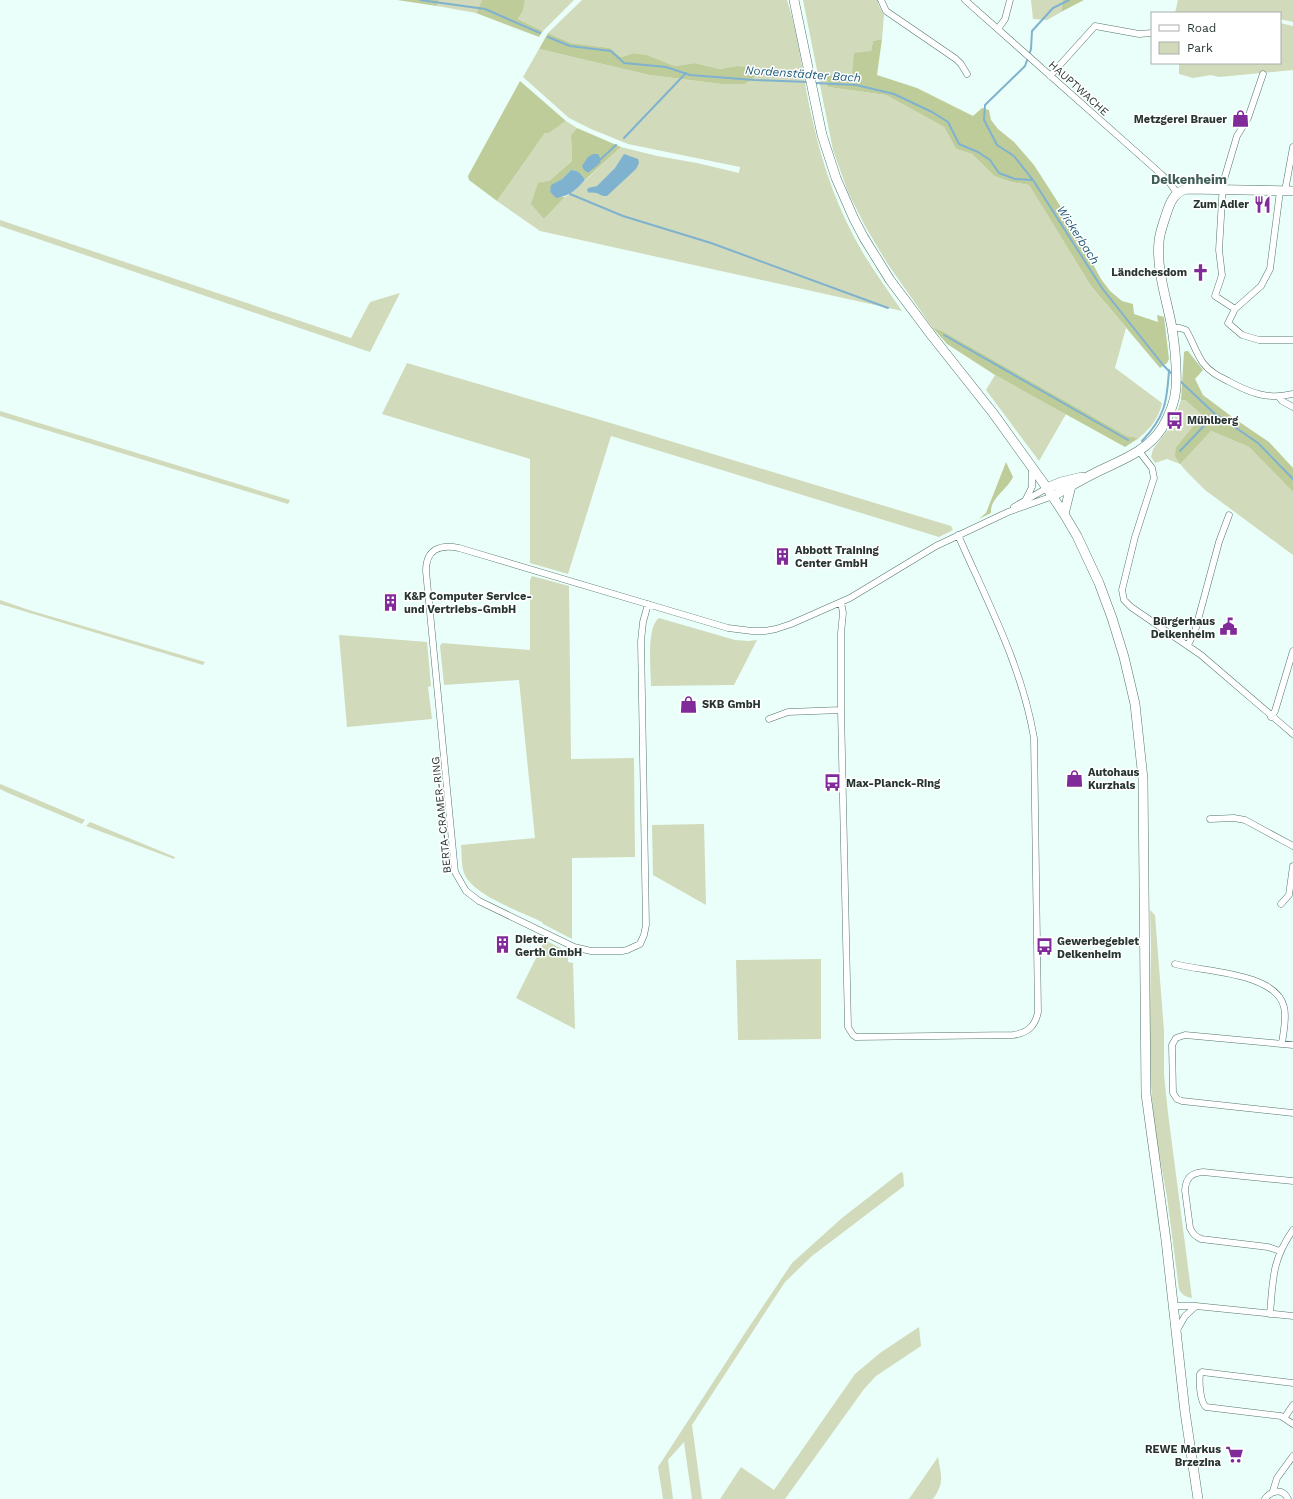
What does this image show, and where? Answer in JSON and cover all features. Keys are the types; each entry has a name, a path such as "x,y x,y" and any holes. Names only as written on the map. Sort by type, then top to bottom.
{"main road":[{"path":"794,0 822,135 836,178 847,205 864,238 895,286 1032,466 1064,514 1088,559 1112,618 1129,675 1138,730 1144,805 1146,1094 1174,1306 1185,1412 1198,1499"},
{"path":"1050,492 1071,486 1139,451 1147,445 1161,429 1171,410 1176,390 1176,365 1172,328 1161,275 1158,249 1161,228 1174,197 1187,189 1286,191"},
{"path":"1050,492 1061,482 1092,474"},
{"path":"1064,514 1071,486"}],"street":[{"path":"881,0 886,12 956,59 967,74"},
{"name":"HAUPTWACHE","path":"965,0 1166,179 1174,197"},
{"path":"998,29 1005,20 1010,0"},
{"path":"1050,76 1095,26 1139,34 1151,33"},
{"path":"1235,309 1214,296 1222,275 1219,250 1222,190 1237,136 1248,118 1263,74"},
{"path":"1293,147 1286,191 1270,270 1261,286 1235,309 1228,323 1242,335 1259,340 1293,340"},
{"path":"1172,328 1186,330 1202,361 1218,376 1251,393 1279,397 1293,394"},
{"path":"1279,397 1282,401 1293,407"},
{"path":"1139,451 1152,468 1154,482 1135,537 1124,580 1122,596 1124,600 1131,607 1188,645 1219,669 1271,717 1293,734"},
{"path":"1026,499 1032,487 1032,466"},
{"path":"1008,512 1026,499 1050,492"},
{"path":"958,535 1021,681 1034,738 1038,1012 1036,1020 1027,1031 1013,1035 856,1037 848,1027 847,1014 841,710 841,634 843,613 841,602 914,558 958,535 1050,492"},
{"path":"1188,645 1195,631 1219,542 1229,515"},
{"name":"BERTA-CRAMER-RING","path":"648,604 643,622 641,641 646,925 640,944 627,950 590,951 561,942 470,896 455,872 426,571 427,561 431,554 439,548 450,546 459,548 648,604 728,628 752,632 776,629 841,602"},
{"path":"1271,717 1275,711 1293,651"},
{"path":"769,719 788,712 841,710"},
{"path":"1210,820 1234,818 1245,820 1293,846"},
{"path":"1281,904 1289,895 1293,866"},
{"path":"1175,964 1237,975 1270,989 1281,999 1284,1009 1282,1044"},
{"path":"1293,1045 1185,1035 1181,1035 1172,1045 1173,1093 1178,1099 1182,1101 1293,1114"},
{"path":"1280,1251 1268,1247 1201,1239 1196,1237 1190,1228 1185,1190 1186,1184 1187,1179 1191,1175 1203,1172 1293,1181"},
{"path":"1270,1314 1274,1272 1280,1251 1293,1230"},
{"path":"1174,1306 1196,1306 1293,1316"},
{"path":"1176,1332 1185,1316 1196,1306"},
{"path":"1293,1383 1202,1372 1200,1374 1199,1384 1203,1404 1206,1407 1278,1415 1285,1417 1293,1424"},
{"path":"1285,1417 1293,1405"},
{"path":"1265,1499 1273,1491 1277,1478 1293,1456"},
{"path":"1273,1491 1281,1491 1288,1499"}],"green space":[{"path":"397,0 439,0 437,6"},
{"path":"439,0 482,0 476,13 437,6"},
{"path":"482,0 525,0 523,11 518,19 543,31 539,37 476,13"},
{"path":"525,0 574,0 543,31 518,19 523,11"},
{"path":"582,0 787,0 795,30 817,139 839,206 863,253 902,311 540,231 497,201 545,133 549,133 566,121 577,128 571,135 572,161 549,181 544,219 565,197 575,190 621,147 739,173 740,167 628,144 591,129 569,118 523,77 539,49 649,75 721,84 745,84 762,70 752,67 737,66 720,69 695,63 675,66 647,55 634,53 621,57 610,48 571,43 548,33"},
{"path":"803,0 878,0 878,4 884,15 882,39 873,41 871,51 852,78 828,87 886,95 944,127 956,149 972,154 994,176 1011,182 1029,185 1091,286 1126,328 1115,368 1162,403 1159,414 1154,423 1139,438 1127,436 944,332 932,327 887,263 865,226 848,192 833,150"},
{"path":"1031,0 1063,0 1061,12 1047,20 1033,19"},
{"path":"1063,0 1084,0 1061,12"},
{"path":"1178,0 1293,0 1293,22 1281,19 1281,12 1175,12"},
{"path":"1281,23 1293,26 1293,70 1219,77 1211,75 1193,78 1179,74 1179,64 1281,64"},
{"path":"548,33 571,43 610,48 621,57 634,53 647,55 675,66 695,63 720,69 737,66 752,67 762,70 765,75 756,76 745,84 721,84 649,75 539,49"},
{"path":"882,39 877,75 917,88 973,116 982,108 989,110 991,120 998,129 1014,142 1034,165 1068,218 1101,279 1110,291 1122,301 1133,304 1134,314 1158,322 1157,315 1164,317 1169,359 1167,363 1160,368 1091,286 1029,185 1011,182 994,176 972,154 956,149 944,127 886,95 828,87 827,75 852,78 854,53 871,51 873,41"},
{"path":"520,81 566,121 549,133 545,133 497,201 469,180 468,176"},
{"path":"577,128 621,147 585,180 580,173 571,170 562,179 552,185 550,192 556,197 565,197 544,219 531,204 538,183 549,181 572,161 571,135"},
{"path":"0,220 351,338 370,302 400,293 370,352 0,226"},
{"path":"932,327 944,332 1127,436 1139,438 1125,447 995,375 947,344"},
{"path":"1188,351 1203,370 1195,379 1203,395 1269,442 1293,468 1293,492 1249,447 1211,431 1180,464 1175,456 1176,447 1202,415 1185,400 1181,400 1184,352"},
{"path":"407,363 951,526 953,530 939,537 611,436 568,574 530,563 530,459 382,414"},
{"path":"995,375 1066,414 1039,461 986,390"},
{"path":"1181,400 1185,400 1202,415 1176,447 1179,463 1211,431 1249,447 1293,492 1293,555 1205,490 1180,464 1167,459 1155,463 1151,457 1153,449 1173,423"},
{"path":"0,411 290,500 288,504 0,416"},
{"path":"1006,462 1013,477 996,498 991,508 991,513 979,519 986,513"},
{"path":"532,576 569,586 571,759 634,758 635,857 572,858 572,939 543,924 542,922 487,896 469,881 464,873 462,863 461,845 535,838 519,680 444,685 440,646 442,643 530,650 530,580"},
{"path":"0,600 205,662 203,665 0,604"},
{"path":"659,618 735,640 757,640 734,685 651,686 650,650 652,630"},
{"path":"339,635 427,642 431,686 428,687 432,719 347,727"},
{"path":"0,784 85,820 82,824 8,793 0,789"},
{"path":"90,822 175,857 174,859 86,826"},
{"path":"704,824 706,905 653,875 652,825"},
{"path":"1150,910 1155,915 1164,1031 1164,1075 1192,1298 1181,1293 1179,1289 1167,1197 1156,1137 1149,1058 1151,948"},
{"path":"545,940 568,952 568,962 573,963 575,1029 516,998"},
{"path":"821,959 821,1039 738,1040 736,960"},
{"path":"901,1172 903,1173 904,1186 812,1256 785,1282 692,1425 702,1499 692,1499 684,1442 668,1460 673,1499 663,1499 658,1467 792,1263 842,1218"},
{"path":"919,1327 921,1346 876,1376 864,1389 785,1499 720,1499 741,1467 774,1490 855,1374 880,1353"},
{"path":"938,1457 941,1483 933,1499 909,1499"}],"water":[{"path":"593,154 598,154 601,159 600,163 588,173 582,166 588,157"},
{"path":"624,154 638,159 639,163 636,169 607,196 589,193 587,190 588,188 597,186 615,168"},
{"path":"571,170 580,173 585,180 572,192 565,196 556,198 550,192 551,185 562,179"}],"waterway":[{"name":"Nordenstädter Bach","path":"420,0 485,9 540,33"},
{"name":"Nordenstädter Bach","path":"1069,0 1053,8 1032,31 1031,49 1025,66 985,105 984,120 997,145 1014,156 1033,180 1102,288 1163,365 1172,374"},
{"name":"Nordenstädter Bach","path":"548,37 570,46 611,51 624,63 666,67 690,75 754,80 808,82"},
{"path":"624,138 686,73"},
{"name":"Nordenstädter Bach","path":"815,83 856,85 894,94 932,112 948,122 959,144 978,152 990,160 999,173 1015,179 1033,180"},
{"path":"601,159 616,145"},
{"path":"570,194 623,216 711,243 888,308"},
{"path":"944,335 1128,440"},
{"path":"1142,441 1156,424 1160,416 1166,400 1169,370"},
{"name":"Wickerbach","path":"1180,381 1214,413 1258,443 1293,479"},
{"path":"1180,451 1214,414"}],"place":[{"name":"Metzgerei Brauer","path":"1240,119"},
{"name":"Zum Adler","path":"1262,204"},
{"name":"Ländchesdom","path":"1200,272"},
{"name":"Mühlberg","path":"1174,420"},
{"name":"Abbott Training Center GmbH","path":"782,556"},
{"name":"K&P Computer Service- und Vertriebs-GmbH","path":"391,602"},
{"name":"Bürgerhaus Delkenheim","path":"1228,627"},
{"name":"SKB GmbH","path":"689,704"},
{"name":"Autohaus Kurzhals","path":"1075,778"},
{"name":"Max-Planck-Ring","path":"833,783"},
{"name":"Dieter Gerth GmbH","path":"502,945"},
{"name":"Gewerbegebiet Delkenheim","path":"1044,947"},
{"name":"REWE Markus Brzezina","path":"1234,1455"}],"district":[{"name":"Delkenheim","path":"1189,179"}]}
